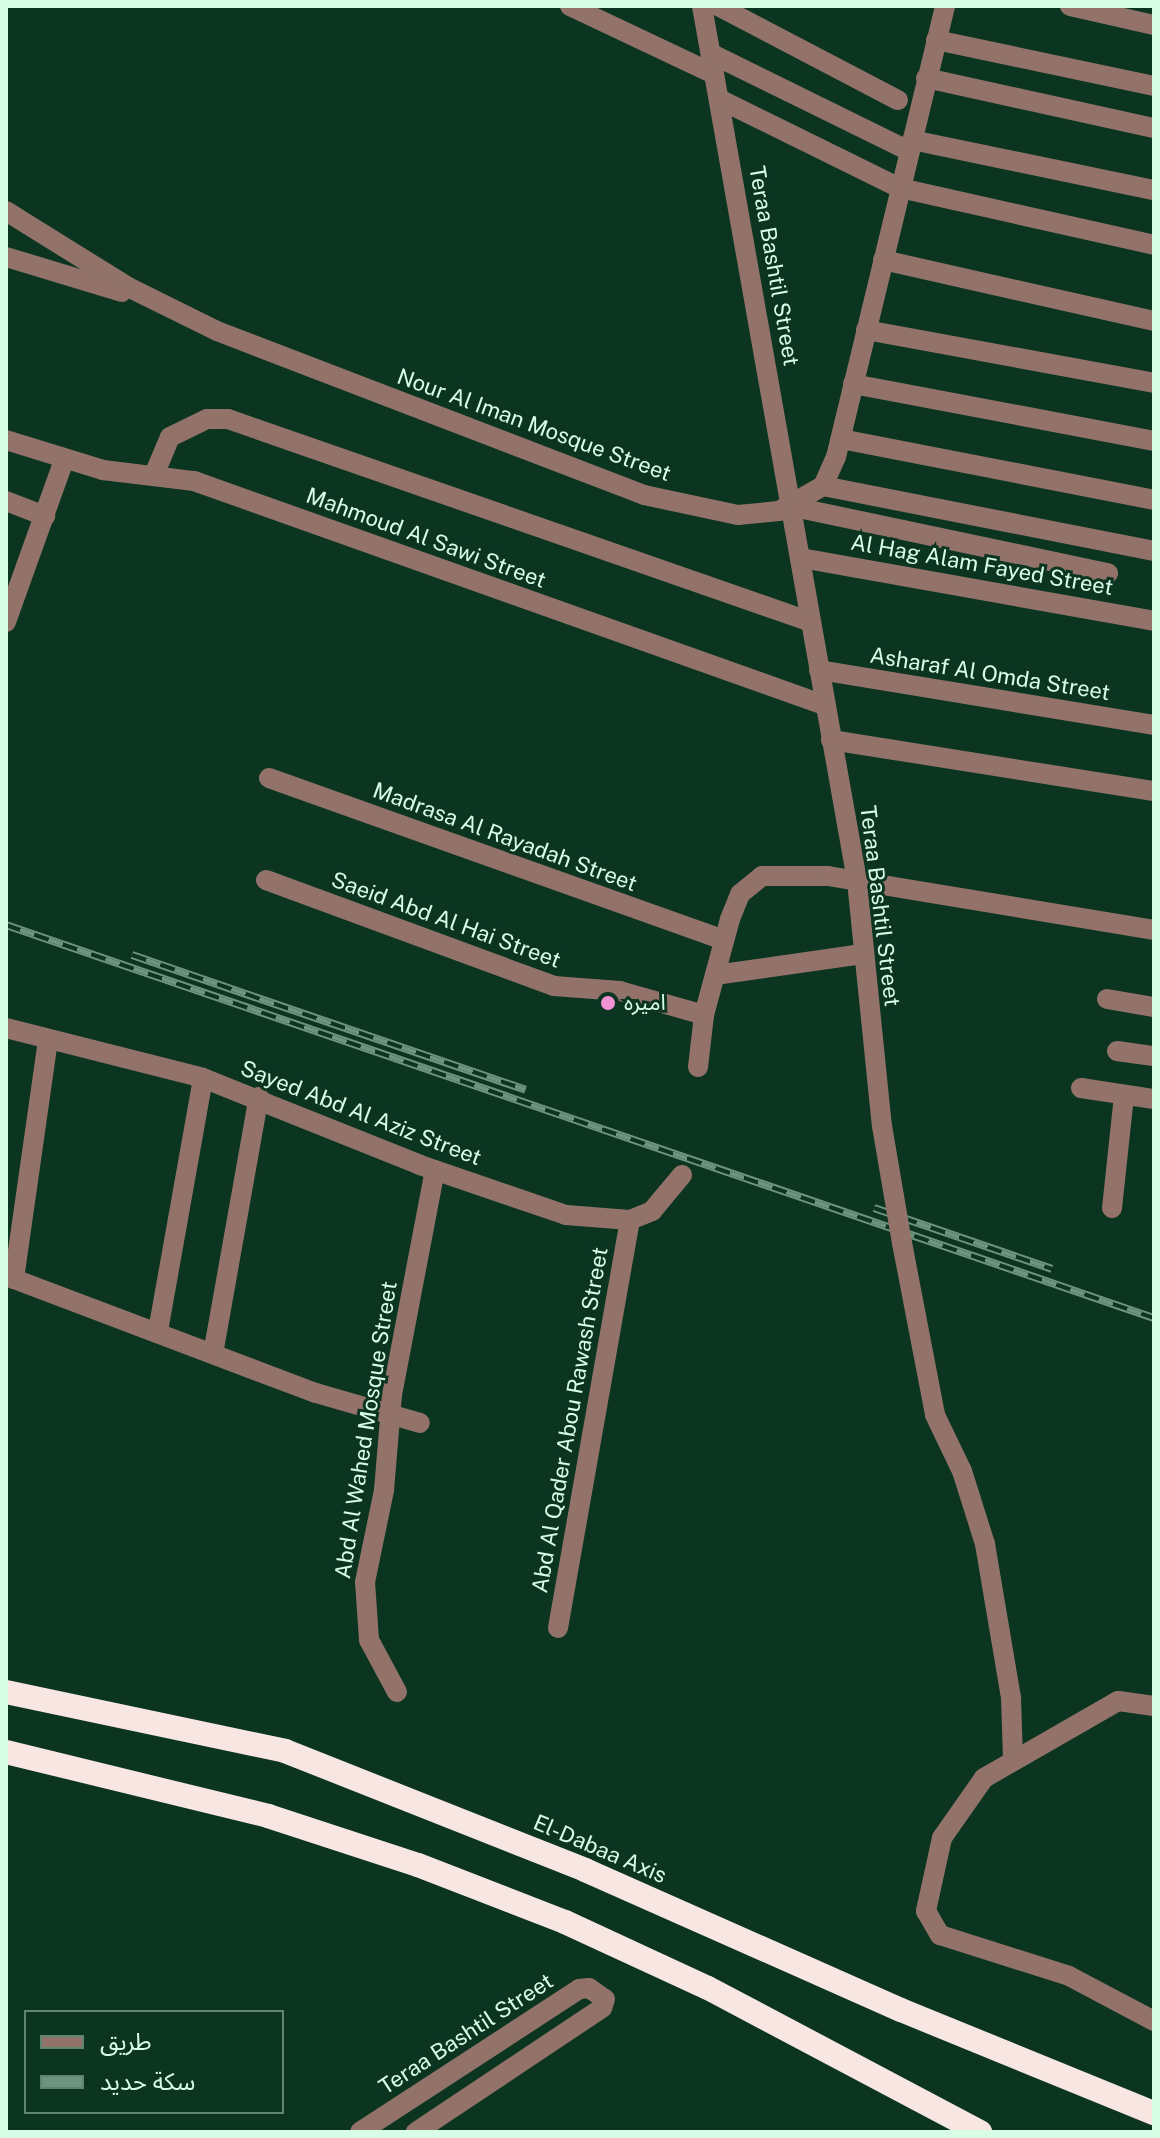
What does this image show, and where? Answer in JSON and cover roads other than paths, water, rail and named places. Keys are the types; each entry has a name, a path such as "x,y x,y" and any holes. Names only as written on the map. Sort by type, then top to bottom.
{"highway":[{"name":"El-Dabaa Axis","path":"6,1692 285,1751 572,1864 1022,2061 1154,2113"},
{"path":"6,1752 268,1816 418,1865 565,1922 708,1988 980,2132"}],"street":[{"path":"570,6 910,146 1154,190"},
{"name":"Teraa Bashtil Street","path":"702,6 794,507 824,705 857,881 882,1126 902,1243 935,1415 962,1471 985,1544 1011,1698 1013,1759"},
{"path":"718,6 898,100"},
{"path":"945,6 841,439 823,486 1154,551"},
{"path":"1070,6 1154,25"},
{"path":"936,40 1154,86"},
{"path":"926,78 1154,128"},
{"path":"719,99 900,188 1154,245"},
{"name":"Nour Al Iman Mosque Street","path":"6,211 157,303 644,495 738,515 794,507 823,486"},
{"path":"6,257 157,303"},
{"path":"883,260 1154,321"},
{"path":"866,330 1154,383"},
{"path":"853,384 1154,441"},
{"path":"154,475 170,437 187,425 228,419 811,622"},
{"path":"841,439 1154,500"},
{"name":"Mahmoud Al Sawi Street","path":"6,440 64,460 194,481 824,705"},
{"path":"6,622 64,460"},
{"path":"6,501 45,516"},
{"path":"794,507 1108,573"},
{"name":"Al Hag Alam Fayed Street","path":"801,558 1154,621"},
{"name":"Asharaf Al Omda Street","path":"819,670 1154,725"},
{"path":"831,740 1154,791"},
{"name":"Madrasa Al Rayadah Street","path":"269,778 724,940"},
{"path":"698,1067 704,1015 724,940 740,894 762,876 857,881 1154,930"},
{"name":"Saeid Abd Al Hai Street","path":"266,880 554,986 620,991 704,1015"},
{"path":"715,975 863,954"},
{"path":"1107,999 1154,1007"},
{"name":"Sayed Abd Al Aziz Street","path":"6,1028 203,1078 259,1097 435,1170 566,1215 630,1220"},
{"path":"48,1041 10,1278 213,1354 420,1423"},
{"path":"1117,1051 1154,1056"},
{"path":"158,1331 203,1078"},
{"path":"1081,1088 1154,1099"},
{"path":"1112,1208 1124,1095"},
{"path":"213,1354 259,1097"},
{"name":"Abd Al Wahed Mosque Street","path":"397,1692 373,1649 364,1601 384,1490 390,1415 435,1170"},
{"path":"630,1220 652,1211 682,1175"},
{"name":"Abd Al Qader Abou Rawash Street","path":"558,1628 630,1220"},
{"path":"1154,1706 1118,1701 984,1778 950,1822 932,1871 928,1922 940,1935 1069,1976 1154,2021"},
{"name":"Teraa Bashtil Street","path":"360,2132 579,1989 589,1988 605,1999 602,2008 416,2132"}],"railway":[{"path":"6,925 1154,1318"},
{"path":"132,955 526,1090"},
{"path":"874,1208 1052,1269"}],"place":[{"name":"اميره","path":"608,1003"}]}
